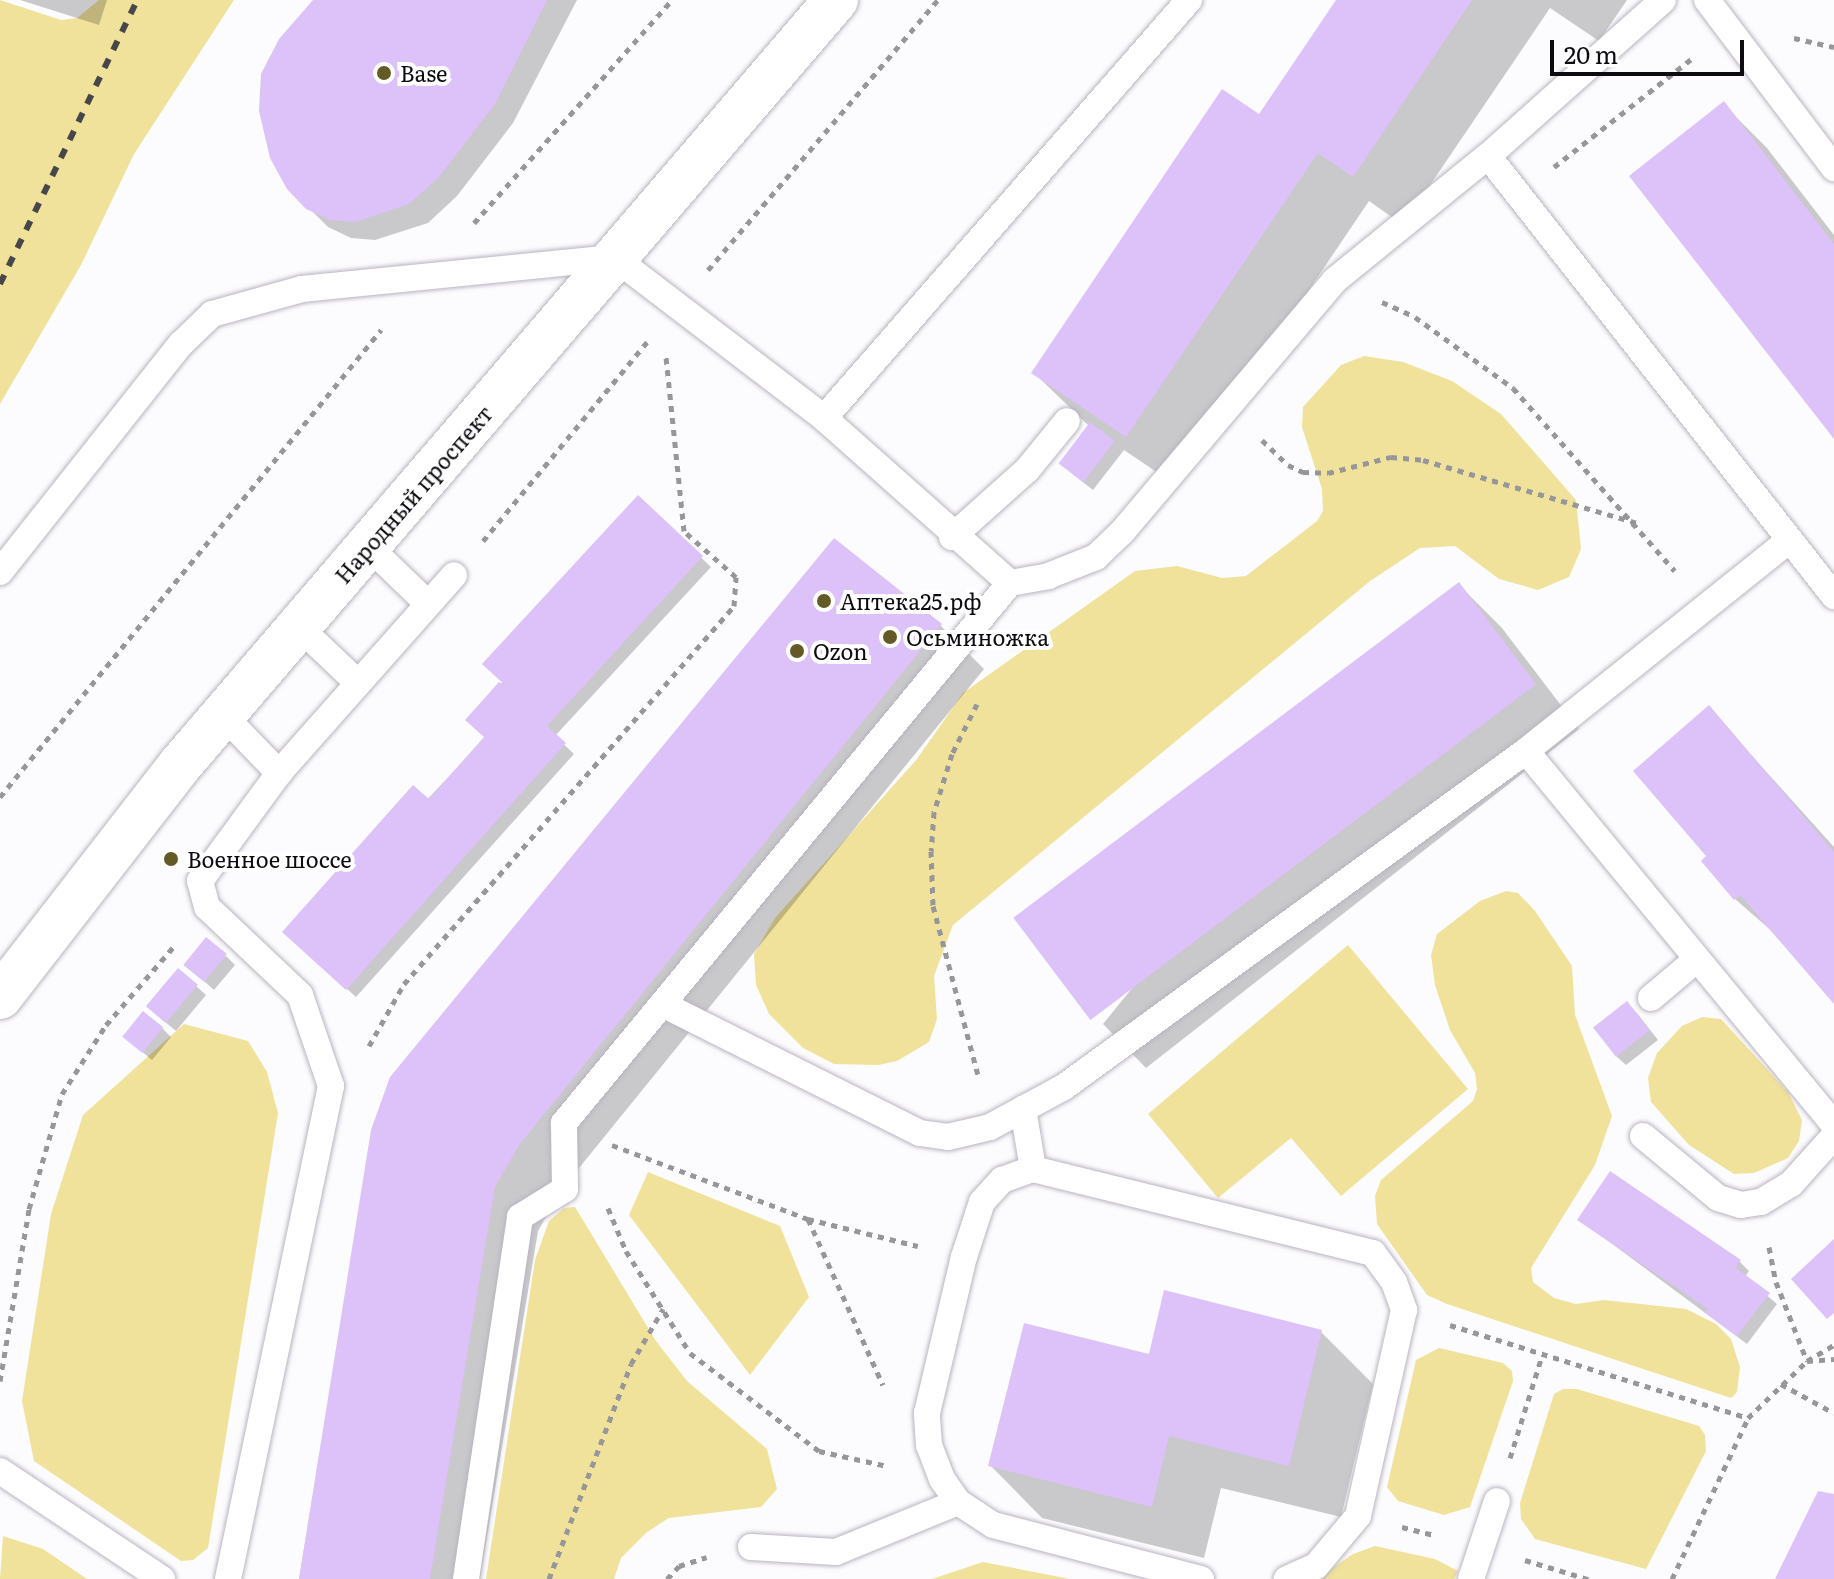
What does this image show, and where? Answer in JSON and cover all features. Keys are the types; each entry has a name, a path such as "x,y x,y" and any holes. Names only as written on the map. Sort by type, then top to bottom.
{"main road":[{"name":"Народный проспект","path":"4,977 223,715 836,0"}],"lane":[{"path":"824,418 1189,0"},
{"path":"466,1579 520,1217 565,1189 564,1123 1010,583 1048,576 1096,557 1228,408 1334,281 1488,156 1663,0"},
{"path":"1707,0 1834,168"},
{"path":"1488,156 1787,542 1834,596"},
{"path":"0,572 181,344 212,314 302,289 615,258 671,314 824,418 952,537 1010,583"},
{"path":"952,537 1027,470 1067,421"},
{"path":"662,1004 920,1133 948,1137 990,1127 1064,1087 1526,751 1787,542"},
{"path":"368,546 428,604"},
{"path":"228,1579 331,1086 300,995 207,907 200,881 279,773 454,575"},
{"path":"299,627 357,682"},
{"path":"223,715 279,773"},
{"path":"1526,751 1834,1125"},
{"path":"1651,998 1696,960"},
{"path":"1023,1109 1033,1169"},
{"path":"1643,1136 1718,1198 1741,1205 1761,1202 1791,1184 1834,1136"},
{"path":"1201,1579 993,1525 958,1502 942,1479 929,1445 927,1413 964,1257 982,1202 1002,1180 1033,1169 1373,1253 1394,1282 1404,1310 1358,1516 1316,1566 1287,1579"},
{"path":"0,1471 162,1579"},
{"path":"1471,1579 1497,1501"},
{"path":"751,1547 836,1552 958,1502"}],"path":[{"path":"454,575 938,0"},
{"path":"1519,195 1728,30 1834,47"},
{"path":"1334,281 1415,317 1513,388 1638,524 1705,610"},
{"path":"366,1051 404,984 734,606 736,577 684,531 671,314"},
{"path":"1228,408 1288,465 1303,472 1328,473 1391,457 1423,460 1638,524"},
{"path":"0,797 120,645"},
{"path":"984,689 952,754 934,812 931,851 933,906 990,1127"},
{"path":"0,1381 29,1209 62,1094 106,1025 207,907"},
{"path":"564,1123 808,1219 964,1257"},
{"path":"604,1198 626,1251 690,1353 819,1451 942,1479"},
{"path":"1761,1202 1776,1282 1807,1361"},
{"path":"808,1219 873,1371 888,1391 927,1413"},
{"path":"549,1579 631,1364 663,1309"},
{"path":"1474,1334 1748,1418"},
{"path":"1672,1579 1748,1418 1807,1361 1834,1345"},
{"path":"1497,1501 1542,1356"},
{"path":"1807,1361 1834,1359"},
{"path":"1781,1384 1834,1413"}],"shaded area":[{"path":"0,0 61,20 77,18 99,0 234,0 134,154 81,265 0,404"},
{"path":"1364,356 1403,362 1452,381 1501,414 1576,500 1581,549 1569,577 1538,590 1499,579 1455,546 1420,548 1370,581 953,925 934,976 937,1019 929,1042 897,1061 878,1065 834,1064 803,1048 769,1014 756,985 754,954 775,918 917,759 963,693 1135,571 1177,566 1222,578 1246,576 1317,521 1323,511 1322,489 1302,427 1303,407 1341,365"},
{"path":"1506,891 1518,893 1535,911 1572,966 1575,1015 1612,1116 1595,1165 1531,1268 1533,1282 1554,1298 1576,1304 1604,1300 1686,1309 1716,1324 1731,1339 1740,1367 1737,1392 1731,1398 1427,1295 1377,1224 1375,1196 1381,1180 1473,1101 1477,1089 1475,1073 1450,1030 1435,985 1431,955 1437,934 1480,901"},
{"path":"1348,945 1468,1089 1341,1196 1291,1138 1218,1198 1148,1114"},
{"path":"1702,1017 1721,1019 1788,1092 1802,1120 1799,1141 1788,1158 1754,1173 1734,1174 1689,1145 1651,1102 1648,1078 1657,1053 1682,1026"},
{"path":"184,1024 248,1041 267,1072 278,1113 208,1548 193,1560 181,1561 34,1461 22,1401 51,1214 83,1115"},
{"path":"648,1172 780,1226 809,1297 750,1375 629,1215"},
{"path":"575,1207 656,1341 687,1381 767,1449 777,1489 761,1507 669,1518 647,1532 621,1558 614,1579 486,1579 535,1260 549,1221 564,1208"},
{"path":"1439,1348 1503,1363 1512,1371 1513,1381 1470,1507 1444,1515 1398,1501 1387,1487 1416,1360"},
{"path":"1563,1389 1577,1389 1699,1426 1705,1435 1706,1451 1646,1569 1535,1539 1521,1519 1520,1503 1554,1394"},
{"path":"3,1536 43,1549 87,1579 0,1579"},
{"path":"1375,1546 1435,1559 1458,1571 1454,1579 1316,1579 1353,1554"},
{"path":"983,1562 1070,1579 932,1579"}],"building":[{"path":"313,0 547,0 495,104 439,177 409,204 355,222 330,220 306,209 287,189 270,158 259,111 261,74 279,39"},
{"path":"1336,0 1472,0 1353,177 1318,153 1126,437 1031,373 1222,89 1259,114"},
{"path":"1724,101 1834,244 1834,439 1629,176"},
{"path":"1090,422 1115,441 1083,482 1059,464"},
{"path":"638,495 703,556 547,726 566,743 346,990 282,932 413,785 429,799 484,737 465,720 499,682 507,687 482,664"},
{"path":"834,538 942,624 519,1145 495,1187 430,1579 299,1579 371,1130 390,1077"},
{"path":"1459,582 1536,684 1090,1020 1013,918"},
{"path":"1709,705 1834,852 1834,1004 1740,895 1734,900 1701,861 1706,856 1633,771"},
{"path":"206,937 227,954 204,982 183,965"},
{"path":"178,968 198,985 166,1023 146,1006"},
{"path":"1627,1001 1650,1030 1616,1057 1593,1027"},
{"path":"143,1011 163,1027 142,1053 122,1037"},
{"path":"1610,1171 1741,1260 1736,1268 1770,1293 1737,1336 1704,1312 1708,1309 1577,1220"},
{"path":"1834,1239 1834,1313 1827,1319 1791,1279"},
{"path":"1164,1290 1322,1330 1289,1466 1169,1436 1152,1507 988,1466 1024,1323 1149,1354"},
{"path":"1818,1491 1834,1494 1834,1579 1775,1579"}],"railway":[{"path":"0,284 137,0"}],"place":[{"name":"Base","path":"384,73"},
{"name":"Аптека25.рф","path":"824,601"},
{"name":"Осьминожка","path":"890,637"},
{"name":"Ozon","path":"797,651"},
{"name":"Военное шоссе","path":"171,859"}]}
